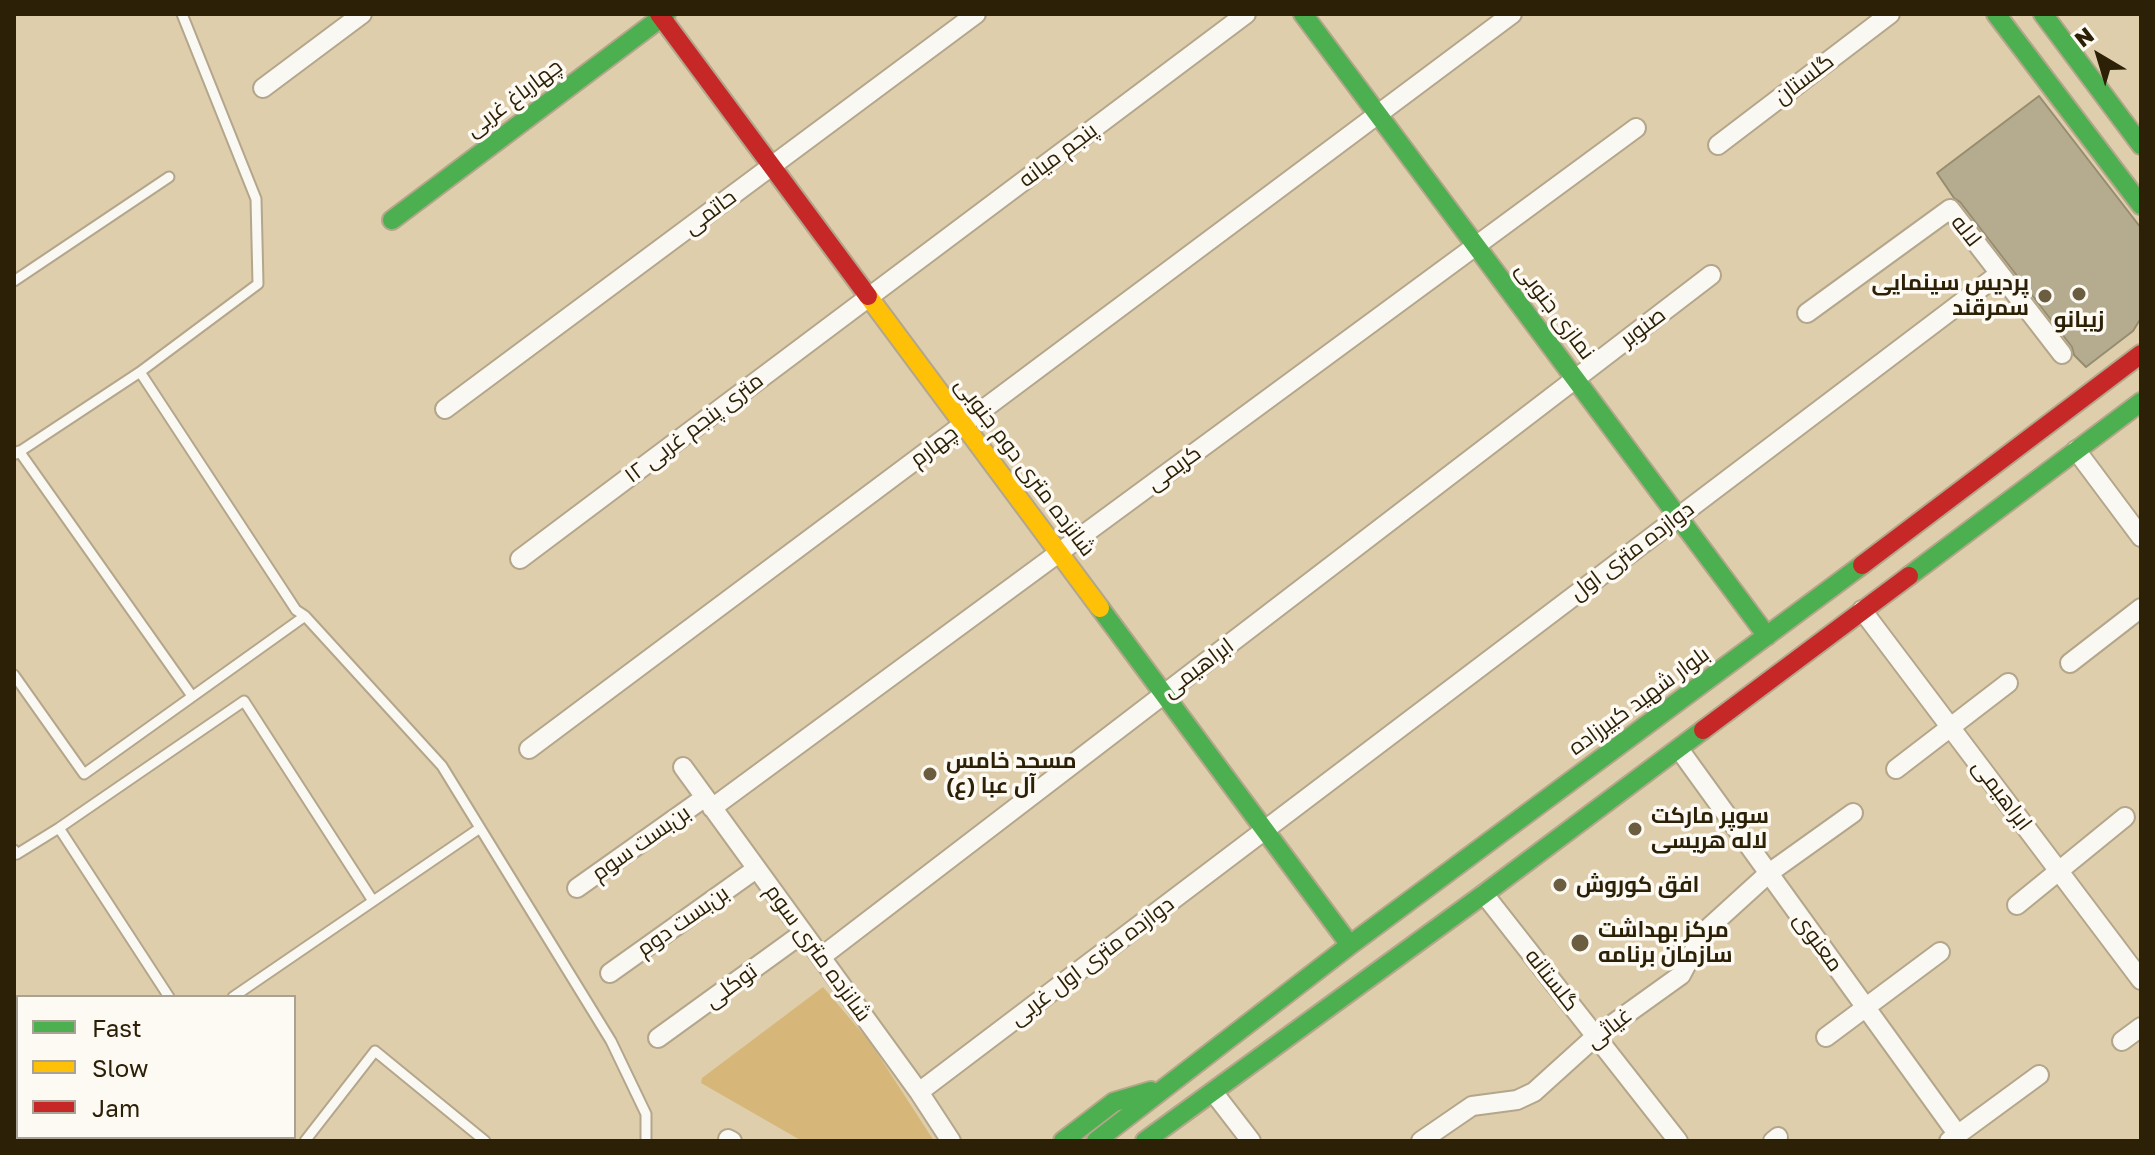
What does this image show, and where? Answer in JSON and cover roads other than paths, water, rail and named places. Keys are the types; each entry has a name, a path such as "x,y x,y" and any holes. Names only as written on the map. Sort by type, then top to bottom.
{"main road":[{"name":"نمازی جنوبی","path":"1303,14 1767,636"},
{"path":"1996,14 2141,205"},
{"path":"2043,14 2141,145"},
{"name":"شانزده متری دوم جنوبی","path":"662,15 1350,945"},
{"name":"چهارباغ غربی","path":"392,220 662,15"},
{"name":"بلوار شهید کبیرزاده","path":"1096,1141 1350,945 2141,354"},
{"path":"1145,1141 1484,894 2141,402"},
{"name":"بلوار شهید کبیرزاده","path":"1063,1141 1114,1102 1165,1087"},
{"path":"1173,1141 1184,1113"}],"street":[{"path":"263,88 362,14"},
{"name":"حاتمی","path":"445,409 976,14"},
{"name":"پنجم میانه","path":"869,297 1246,14"},
{"name":"چهارم","path":"529,749 1512,14"},
{"name":"گلستان","path":"1718,145 1890,14"},
{"name":"کریمی","path":"708,803 1059,552 1636,128"},
{"name":"لاله","path":"1807,313 1950,209 2062,354"},
{"name":"دوازده متری اول","path":"1265,830 1999,274"},
{"name":"صنوبر","path":"1576,379 1711,275"},
{"name":"۱۲ متری پنجم غربی","path":"520,559 869,297"},
{"name":"ابراهیمی","path":"821,957 1576,379"},
{"path":"2076,450 2141,537"},
{"path":"2070,663 2141,608"},
{"name":"ابراهیمی","path":"1862,610 2141,980"},
{"path":"1896,769 2008,683"},
{"name":"معنوی","path":"1679,749 1866,1007 1953,1138"},
{"name":"شانزده متری سوم","path":"683,767 919,1092 951,1141"},
{"name":"بن‌بست سوم","path":"577,888 708,803"},
{"name":"غیاثی","path":"1421,1141 1472,1106 1526,1097 1596,1036 1681,975 1703,933 1769,873 1853,813"},
{"path":"2017,905 2125,817"},
{"name":"دوازده متری اول غربی","path":"919,1092 1265,830"},
{"name":"بن‌بست دوم","path":"610,973 756,869"},
{"name":"گلستانه","path":"1484,894 1678,1141"},
{"name":"توکلی","path":"658,1038 803,933"},
{"path":"1826,1037 1940,952"},
{"path":"2122,1041 2141,1027"},
{"path":"1953,1138 2039,1075"},
{"path":"1214,1093 1251,1141"}],"lane":[{"path":"182,14 256,199 258,284 140,372 17,453 192,696"},
{"path":"14,281 169,177"},
{"path":"140,372 296,610 305,616 442,766 611,1041 646,1114 646,1141"},
{"path":"14,675 84,774 305,616"},
{"path":"14,850 17,854 59,828 244,701 373,901"},
{"path":"59,828 168,995"},
{"path":"236,995 480,828"},
{"path":"305,1141 375,1051 485,1141"}],"place":[{"name":"زیبانو","path":"2079,294"},
{"name":"پردیس سینمایی سمرقند","path":"2045,296"},
{"name":"مسجد خامس آل عبا (ع)","path":"930,774"},
{"name":"سوپر مارکت لاله هریسی","path":"1635,829"},
{"name":"افق کوروش","path":"1560,885"},
{"name":"مرکز بهداشت سازمان برنامه","path":"1580,943"}]}
